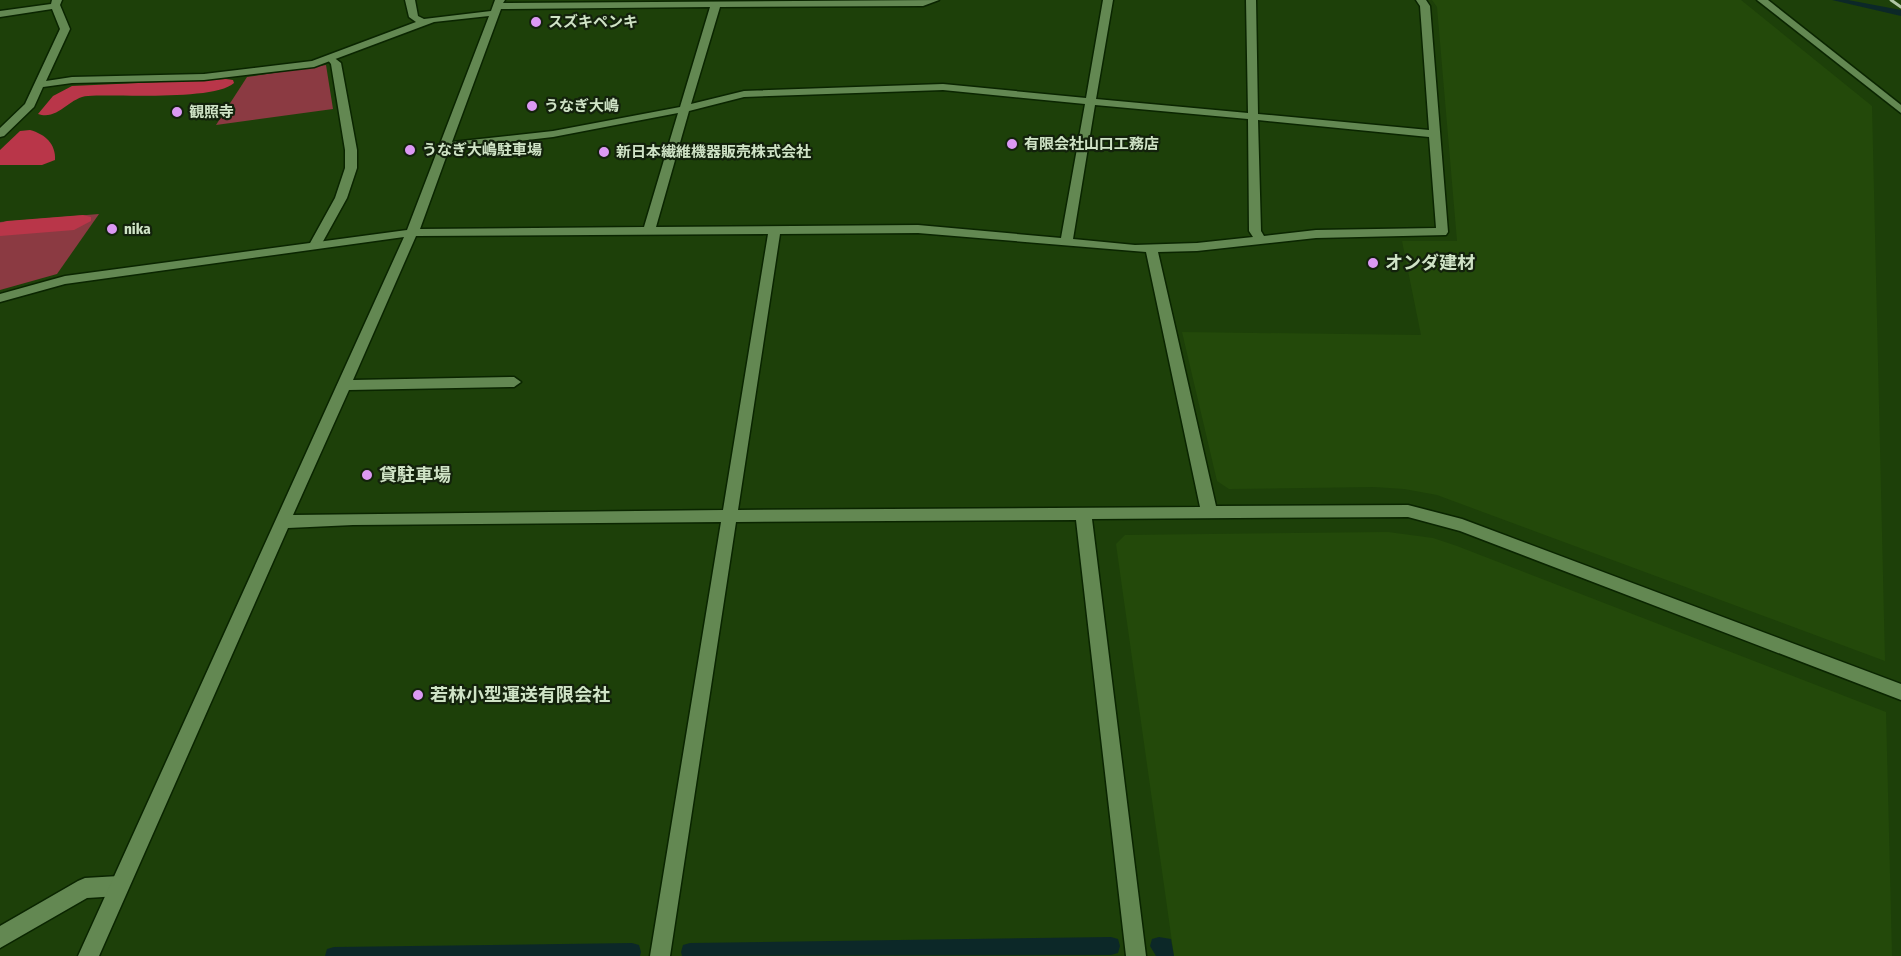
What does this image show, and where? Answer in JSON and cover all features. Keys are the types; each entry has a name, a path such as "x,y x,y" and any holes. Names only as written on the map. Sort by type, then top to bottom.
{"street":[{"path":"410,0 414,17 423,22"},
{"path":"39,85 72,80 204,77 300,66 332,59 423,22 498,6 717,2 923,3 934,0"},
{"path":"1066,243 1108,0"},
{"path":"1251,0 1255,231 1260,239"},
{"path":"0,298 65,280 412,233 918,229 1151,249 1197,247 1316,234 1442,232 1425,6 1421,0"},
{"path":"1762,0 1901,110"},
{"path":"649,230 717,2"},
{"path":"0,14 56,3 65,29 30,105 0,134"},
{"path":"88,956 412,233 498,6"},
{"path":"315,245 341,198 351,159 336,63 332,59"},
{"path":"445,146 553,134 685,109 744,94 943,87 1435,134"},
{"path":"660,956 775,229"},
{"path":"1151,249 1209,511"},
{"path":"344,385 514,382"},
{"path":"282,522 353,519 730,515 1381,509 1408,511 1435,516 1901,692"},
{"path":"1083,512 1136,956"},
{"path":"0,938 85,888 119,886"}],"shaded area":[{"path":"1432,0 1741,0 1872,106 1885,661 1437,495 1374,487 1229,489 1217,481 1182,332 1421,335 1402,241 1457,241 1437,7"},
{"path":"326,65 333,109 216,125 247,77"},
{"path":"233,80 234,83 223,89 207,92 165,96 88,96 75,100 58,112 38,114 53,96 72,86"},
{"path":"30,130 48,140 54,149 55,160 42,165 0,165 0,150 20,131"},
{"path":"99,214 57,274 0,290 0,222"},
{"path":"83,215 91,217 91,221 74,230 0,236 0,223 7,221"},
{"path":"1388,532 1433,538 1457,546 1886,712 1892,956 1174,956 1116,544 1125,535"}],"waterway":[{"path":"1836,0 1901,13"},
{"path":"690,952 1111,946"},
{"path":"1159,946 1164,946 1165,956"},
{"path":"334,956 632,952"}],"railway":[{"path":"1891,0 1901,7"}],"place":[{"name":"スズキペンキ","path":"536,22"},
{"name":"うなぎ大嶋","path":"532,106"},
{"name":"観照寺","path":"177,112"},
{"name":"有限会社山口工務店","path":"1012,144"},
{"name":"うなぎ大嶋駐車場","path":"410,150"},
{"name":"新日本繊維機器販売株式会社","path":"604,152"},
{"name":"nika","path":"112,229"},
{"name":"オンダ建材","path":"1373,263"},
{"name":"貸駐車場","path":"367,475"},
{"name":"若林小型運送有限会社","path":"418,695"}]}
